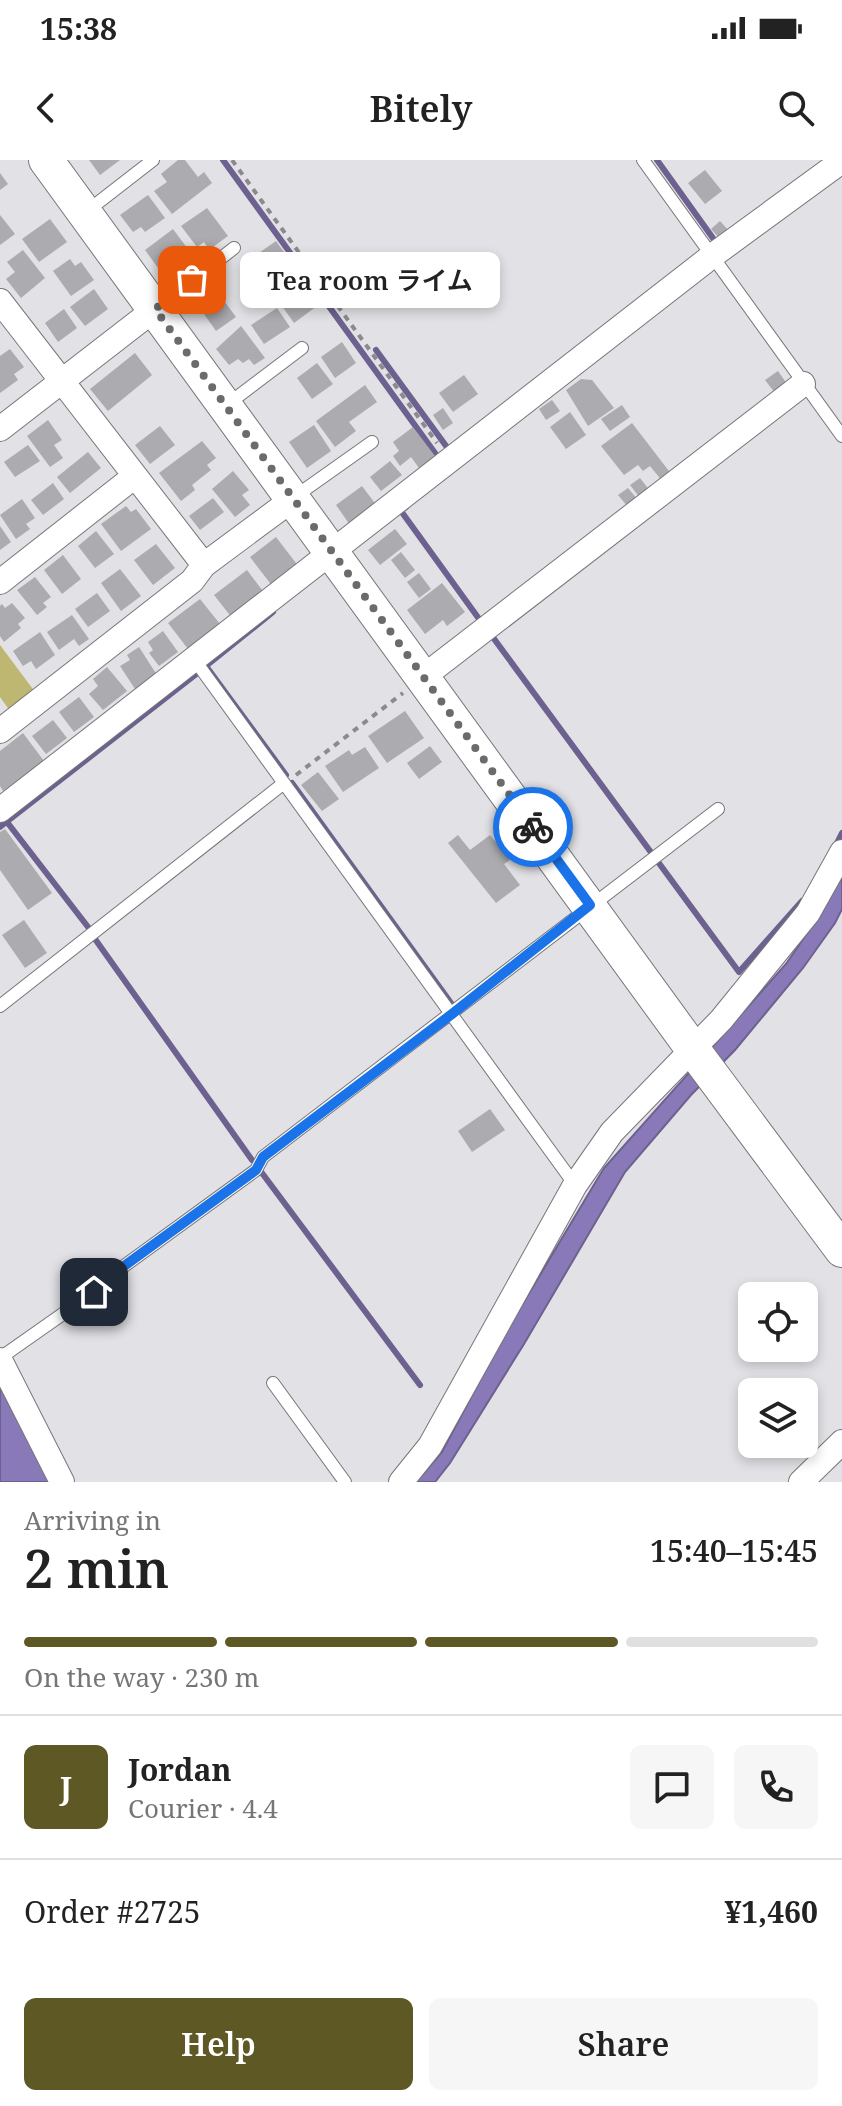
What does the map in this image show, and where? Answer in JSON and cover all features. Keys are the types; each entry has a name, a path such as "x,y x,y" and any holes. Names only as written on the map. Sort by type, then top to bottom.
{"street":[{"path":"46,160 700,1060 842,1250"},
{"path":"0,810 712,256 842,161"},
{"path":"0,301 204,565"},
{"path":"0,429 155,309"},
{"path":"423,677 803,384"},
{"path":"0,582 135,476"},
{"path":"0,731 192,581 204,565 293,499"},
{"path":"401,1482 430,1446 575,1185 612,1132 700,1060 721,1020 808,913 842,852"},
{"path":"0,1359 62,1482"},
{"path":"801,1482 842,1442"}],"lane":[{"path":"85,213 153,160"},
{"path":"643,160 842,436"},
{"path":"155,309 234,248"},
{"path":"225,406 302,348"},
{"path":"293,499 372,442"},
{"path":"194,659 575,1185"},
{"path":"0,1006 284,783"},
{"path":"0,1359 256,1170 263,1157 718,809"},
{"path":"273,1383 345,1482"}],"path":[{"path":"232,160 450,461"},
{"path":"284,783 423,677"}],"shaded area":[{"path":"0,645 35,692 10,711 0,697"},
{"path":"842,875 842,909 835,923 803,968 735,1050 691,1095 625,1172 450,1463 435,1482 416,1482 442,1452 504,1335 604,1168 786,964 823,910"},
{"path":"0,1386 50,1482 0,1482"}],"building":[{"path":"89,160 120,160 100,175"},
{"path":"178,160 185,160 198,177 204,172 212,183 172,214 154,191 167,182 161,174"},
{"path":"705,170 722,191 705,204 688,183"},
{"path":"0,173 8,184 0,190"},
{"path":"148,195 165,218 145,232 141,227 133,232 120,215"},
{"path":"207,208 228,236 209,250 204,242 197,247 181,226"},
{"path":"0,215 15,234 0,245"},
{"path":"50,219 67,242 39,262 22,239"},
{"path":"720,221 730,232 721,240 711,229"},
{"path":"173,229 190,252 171,266 167,261 158,268 145,250"},
{"path":"276,241 292,263 264,282 259,275 254,279 243,264"},
{"path":"23,250 45,278 21,298 6,279 15,272 7,262"},
{"path":"70,259 75,266 81,262 94,280 71,296 53,271"},
{"path":"213,286 236,317 216,331 204,314 210,311 199,296"},
{"path":"94,289 108,309 85,326 70,307"},
{"path":"306,290 317,306 294,323 282,306"},
{"path":"277,308 290,327 264,344 251,325"},
{"path":"64,309 77,328 58,342 45,323"},
{"path":"241,326 265,358 254,365 249,359 243,363 238,359 229,365 216,349"},
{"path":"342,342 356,363 335,378 321,357"},
{"path":"10,349 24,367 14,374 18,380 0,393 0,356"},
{"path":"135,353 152,375 108,411 90,389"},
{"path":"317,363 333,384 312,399 297,378"},
{"path":"778,371 787,384 775,393 765,380"},
{"path":"464,375 478,394 453,412 439,393"},
{"path":"581,379 592,380 614,408 588,426 566,390"},
{"path":"365,385 377,402 349,422 356,431 335,447 316,421"},
{"path":"552,400 560,411 546,420 539,409"},
{"path":"622,405 630,417 610,431 601,419"},
{"path":"443,408 453,423 443,430 433,415"},
{"path":"570,412 586,435 566,449 550,427"},
{"path":"48,420 62,440 54,445 63,458 50,467 27,436"},
{"path":"632,423 672,475 663,482 650,466 643,471 638,465 624,475 601,446"},
{"path":"314,425 331,451 307,468 289,442"},
{"path":"160,426 175,445 150,464 135,445"},
{"path":"413,427 435,456 419,468 411,457 400,466 393,456 399,451 393,442"},
{"path":"202,441 216,458 207,465 211,470 192,485 195,490 181,501 159,473"},
{"path":"28,445 40,461 15,477 4,462"},
{"path":"88,452 101,468 70,493 57,477"},
{"path":"390,461 402,475 381,491 370,477"},
{"path":"233,471 249,490 242,495 250,505 235,517 212,489"},
{"path":"640,478 650,491 640,498 630,485"},
{"path":"53,483 64,499 43,515 31,500"},
{"path":"362,486 377,506 350,525 336,505"},
{"path":"628,488 638,500 628,507 618,495"},
{"path":"213,498 224,512 200,530 189,516"},
{"path":"22,499 35,518 26,524 30,529 16,539 0,515"},
{"path":"126,506 131,512 136,509 151,529 121,551 101,524"},
{"path":"0,526 11,542 0,550"},
{"path":"395,529 407,544 380,565 368,550"},
{"path":"96,531 114,554 95,568 78,546"},
{"path":"276,537 299,567 273,587 250,557"},
{"path":"156,544 175,568 153,585 134,560"},
{"path":"401,552 415,570 405,578 391,560"},
{"path":"63,555 81,579 62,594 44,570"},
{"path":"120,569 141,596 121,611 101,583"},
{"path":"247,570 265,594 232,618 214,595"},
{"path":"419,573 431,589 419,598 407,582"},
{"path":"35,577 51,597 43,603 47,607 37,615 17,590"},
{"path":"442,583 465,612 447,626 443,620 425,634 407,610"},
{"path":"97,593 110,611 88,627 75,609"},
{"path":"200,599 220,624 188,649 168,623"},
{"path":"12,603 25,618 18,624 21,628 4,642 0,636 0,606 2,604 5,608"},
{"path":"72,615 89,639 79,646 74,639 59,650 47,632"},
{"path":"163,631 178,652 159,666 149,653 153,650 148,642"},
{"path":"40,632 55,655 36,669 31,661 23,666 13,651"},
{"path":"139,647 157,675 135,689 120,666 130,660 127,655"},
{"path":"107,667 127,691 103,710 89,694 98,686 93,679"},
{"path":"79,697 94,717 74,732 59,712"},
{"path":"405,711 424,738 387,763 368,736"},
{"path":"53,720 67,738 46,754 32,736"},
{"path":"23,733 44,761 3,791 0,786 0,751"},
{"path":"430,746 442,762 419,779 407,763"},
{"path":"365,747 379,768 343,792 325,766 349,750 352,755"},
{"path":"318,772 339,799 322,811 301,785"},
{"path":"5,829 52,893 28,910 0,870 0,832"},
{"path":"458,835 470,850 490,835 510,860 504,864 520,885 496,903 448,843"},
{"path":"24,920 47,953 25,968 2,935"},
{"path":"490,1109 505,1130 472,1152 458,1131"}],"waterway":[{"path":"223,160 435,453"},
{"path":"657,160 715,241"},
{"path":"376,350 449,450"},
{"path":"406,507 401,511 482,623"},
{"path":"273,612 206,666 286,775"},
{"path":"489,632 739,972 802,901"},
{"path":"0,827 199,672"},
{"path":"292,783 451,1003"},
{"path":"7,822 88,927"},
{"path":"835,847 842,833"},
{"path":"95,939 252,1160"},
{"path":"262,1173 420,1385"}],"way so far":[{"path":"192,280 155,309 533,827"}],"place":[{"name":"Tea room ライム","path":"192,280"}],"route":[{"path":"94,1292 98,1285 256,1170 263,1157 590,905 533,827"}]}
